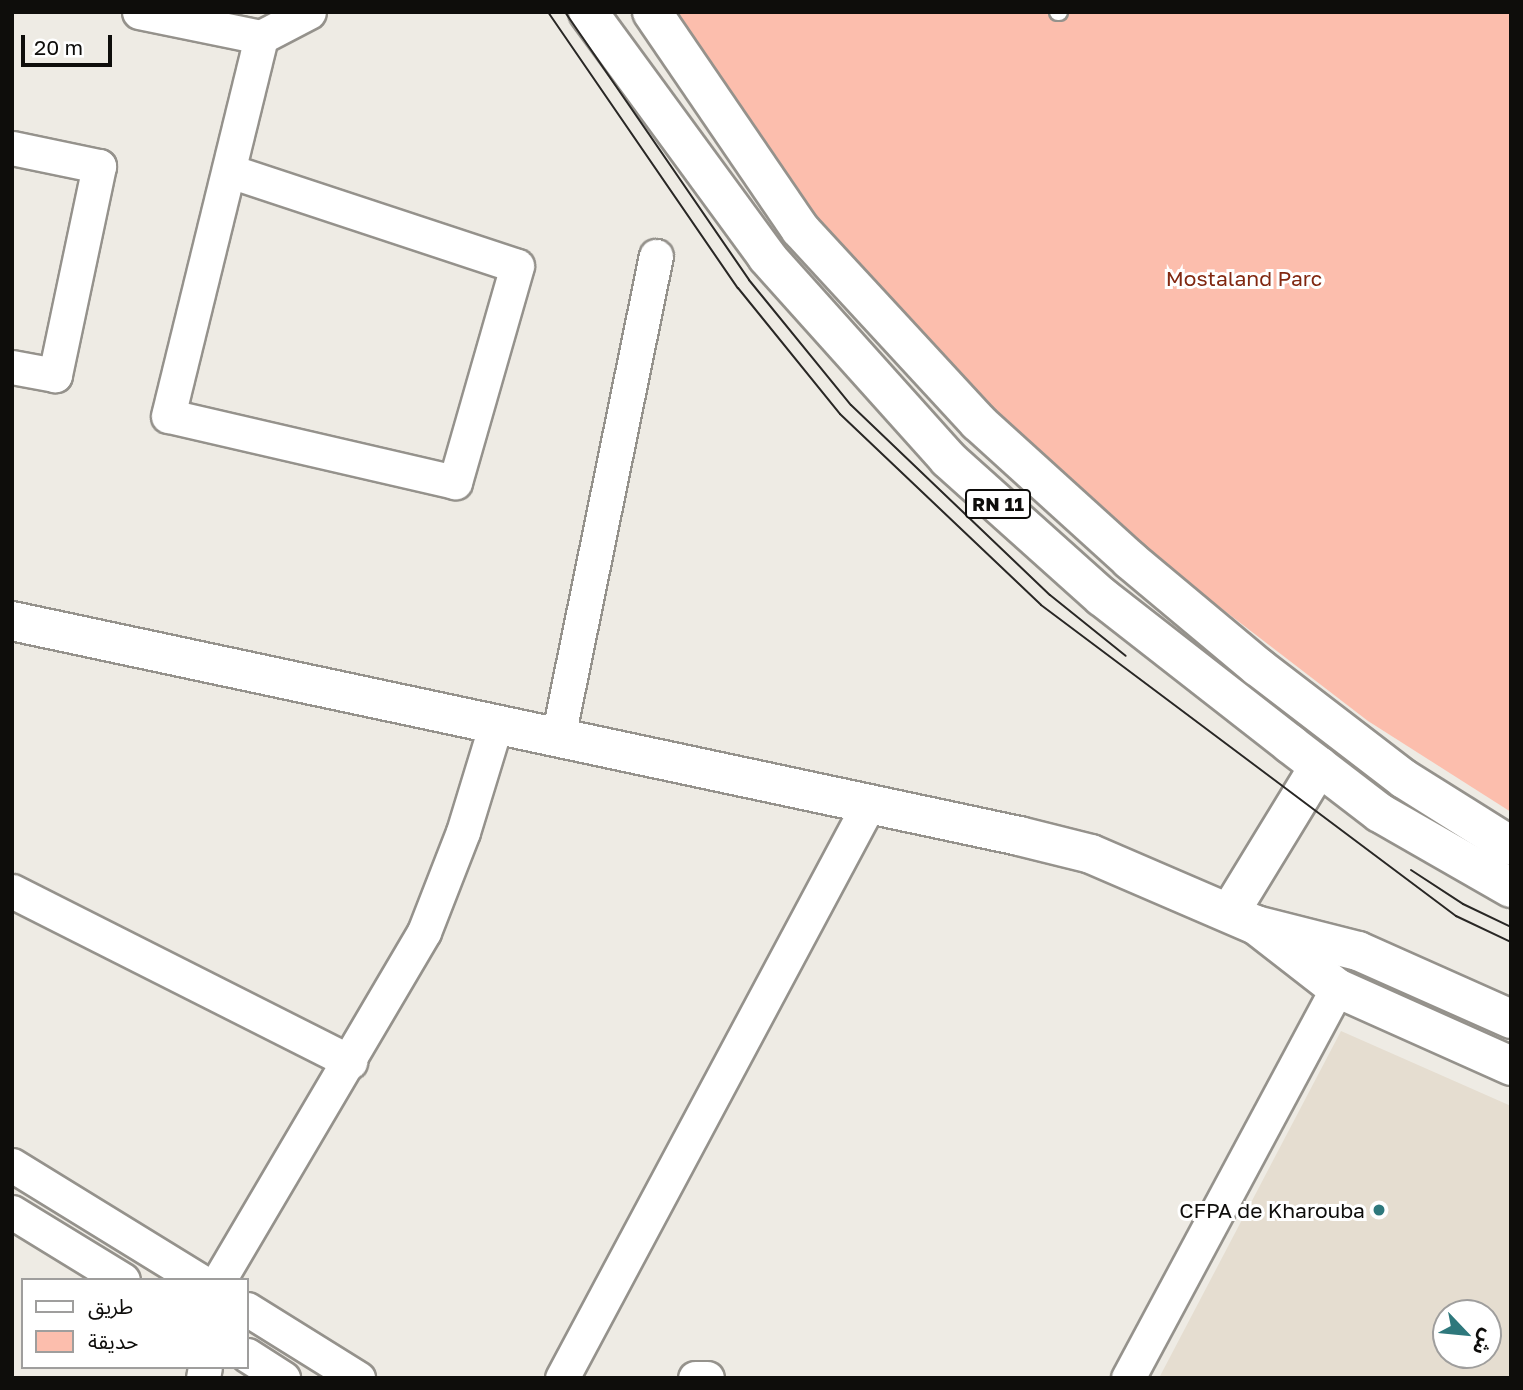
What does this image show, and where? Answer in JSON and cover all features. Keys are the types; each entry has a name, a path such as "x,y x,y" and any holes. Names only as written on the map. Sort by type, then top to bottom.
{"main road":[{"name":"RN 11","path":"588,12 767,257 948,459 1102,597 1380,813 1511,888"},
{"name":"RN 11","path":"652,12 800,229 978,422 1130,560 1258,667 1404,779 1511,846"},
{"path":"12,621 870,802 1091,854 1243,919 1357,951 1511,1019"},
{"path":"1243,919 1320,766"},
{"path":"1243,919 1337,988 1511,1066"}],"street":[{"path":"139,12 190,18 261,37 309,12"},
{"path":"230,171 517,266 455,482 169,416 261,37"},
{"path":"12,148 99,166 55,375 12,367"},
{"path":"558,737 656,256"},
{"path":"220,1278 350,1062 424,932 463,832 496,724"},
{"path":"568,1376 870,802"},
{"path":"12,891 350,1062"},
{"path":"1128,1378 1337,988"},
{"path":"12,1165 196,1278"},
{"path":"12,1212 120,1278"},
{"path":"248,1310 358,1378"},
{"path":"248,1357 283,1378"},
{"path":"695,1378 707,1378"}],"shaded area":[{"name":"CFPA de Kharouba","path":"1341,1031 1511,1106 1511,1378 1159,1378"}],"green space":[{"name":"Mostaland Parc","path":"672,12 1511,12 1511,812 1368,721 1170,569 951,374 813,220"}],"tram line":[{"path":"548,12 738,288 840,414 1041,605 1456,916 1511,942"},
{"path":"565,12 749,280 851,405 1050,595 1126,656"},
{"path":"1411,870 1463,904 1511,927"}],"place":[{"name":"CFPA de Kharouba","path":"1379,1210"}]}
